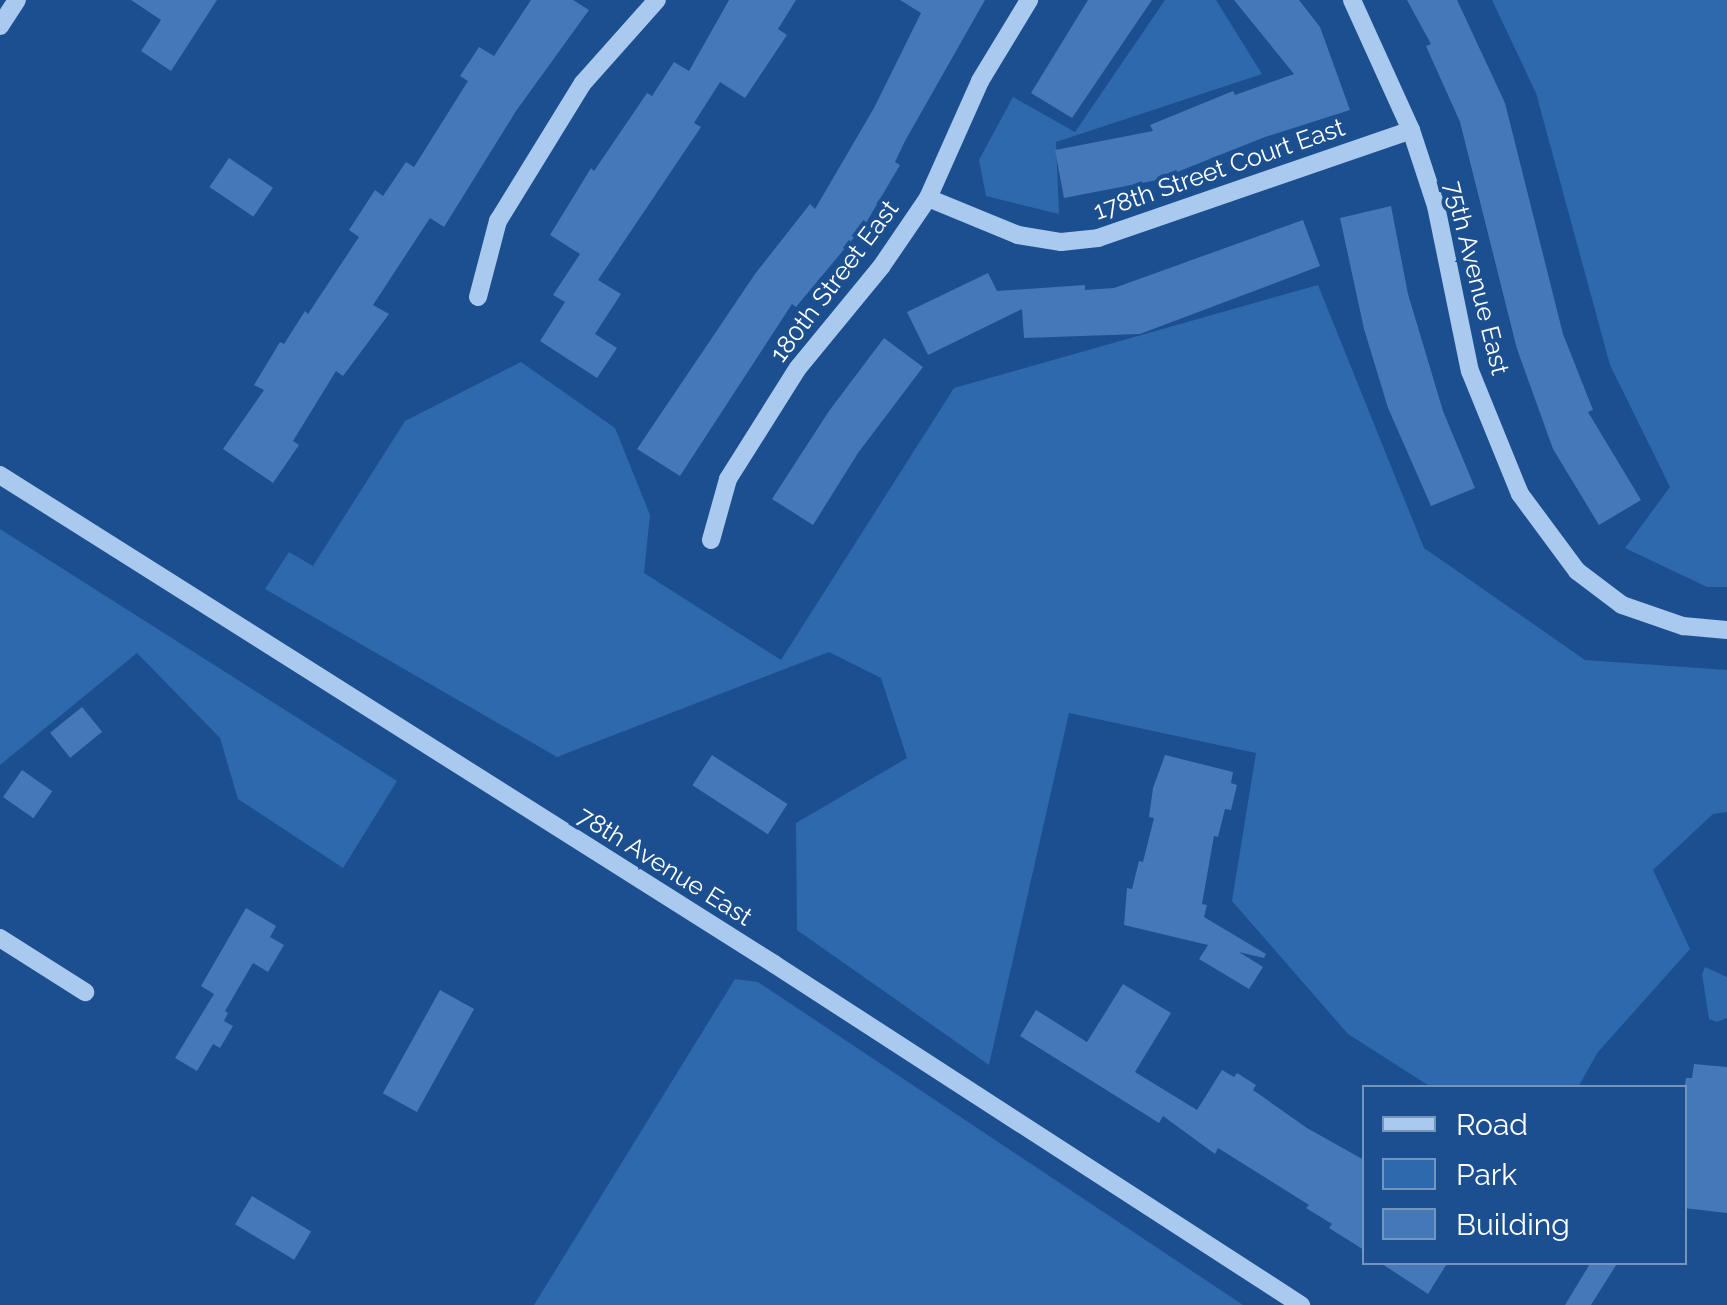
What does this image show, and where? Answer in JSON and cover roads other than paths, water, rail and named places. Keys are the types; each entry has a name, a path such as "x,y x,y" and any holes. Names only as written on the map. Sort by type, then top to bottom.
{"street":[{"path":"0,26 17,0"},
{"path":"478,297 498,221 583,84 657,0"},
{"name":"180th Street East","path":"711,540 728,478 798,368 882,267 928,198 980,81 1029,0"},
{"name":"75th Avenue East","path":"1352,0 1410,130 1436,206 1470,371 1520,494 1576,571 1622,606 1684,626 1727,630"},
{"name":"178th Street Court East","path":"928,198 1018,235 1060,242 1098,238 1410,130"},
{"name":"78th Avenue East","path":"0,474 790,974 1301,1305"},
{"path":"0,938 84,992"}]}
